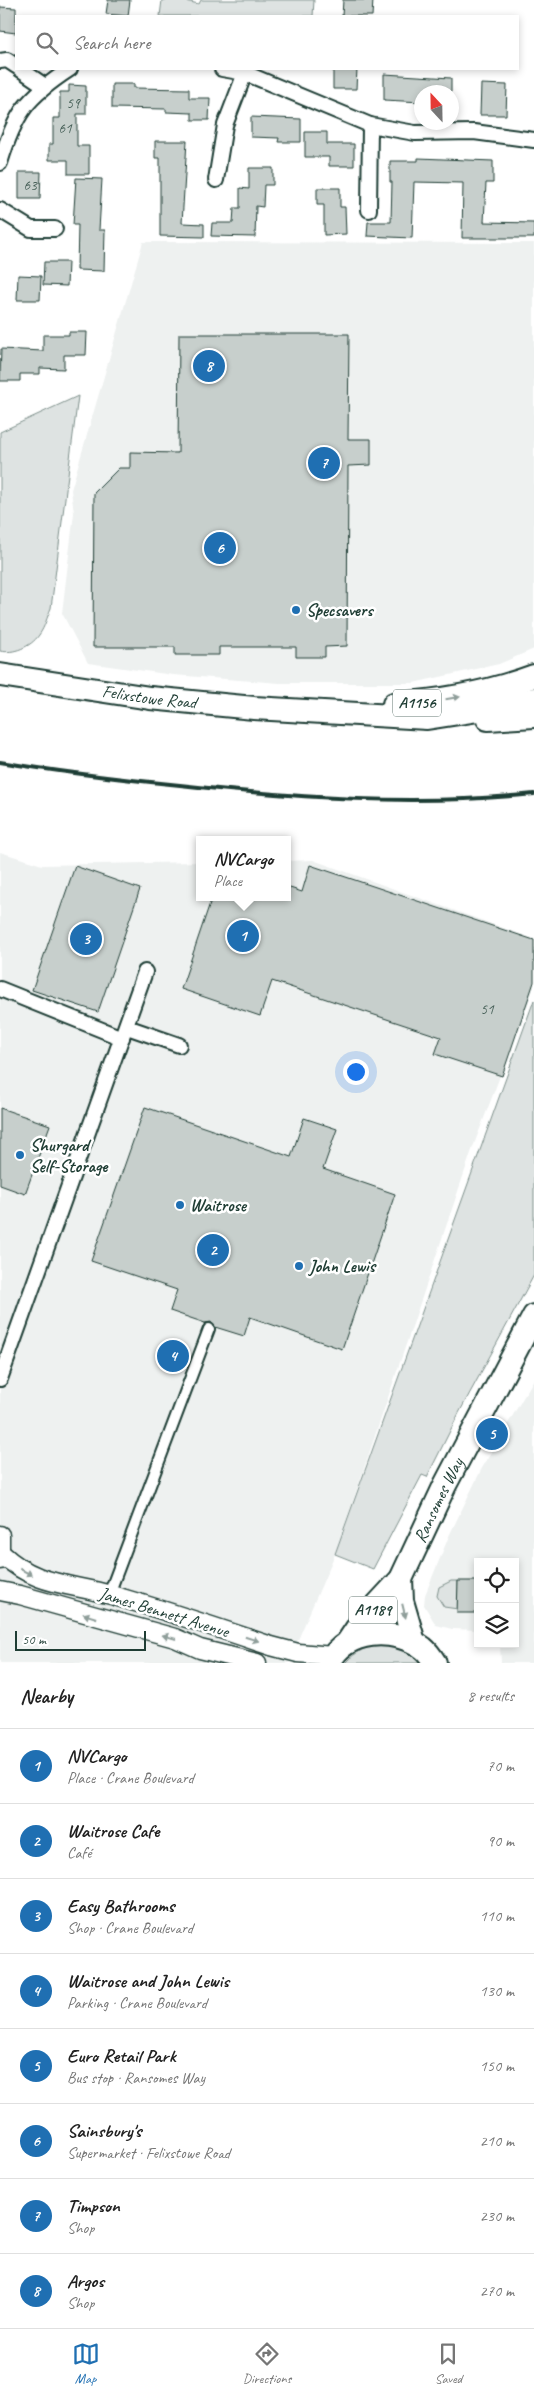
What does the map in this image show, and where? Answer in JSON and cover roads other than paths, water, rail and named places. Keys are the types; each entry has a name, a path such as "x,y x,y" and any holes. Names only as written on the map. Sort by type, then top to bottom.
{"main road":[{"name":"Felixstowe Road","path":"0,675 150,698 300,712 427,718 485,709 534,698"},
{"name":"Felixstowe Road","path":"300,712 428,702 498,689 534,676"},
{"path":"427,718 486,719 534,716"},
{"name":"Ransomes Way","path":"336,1654 361,1622 401,1578 445,1486 534,1316"},
{"name":"Ransomes Way","path":"401,1578 402,1601 414,1642"},
{"path":"336,1654 358,1638 380,1634 414,1642 424,1649 436,1663"}],"street":[{"path":"0,61 7,60 15,65"},
{"path":"21,70 45,86"},
{"path":"0,162 21,110 45,86 69,70"},
{"path":"228,70 245,73 370,125 415,133 474,132 534,140"},
{"path":"216,180 225,125 245,73"},
{"path":"369,210 370,125"},
{"path":"0,210 31,229 55,229"},
{"path":"0,1379 145,972"},
{"path":"0,989 125,1032 180,1045"},
{"path":"109,1594 209,1329"},
{"path":"0,1535 1,1557"},
{"name":"James Bennett Avenue","path":"1,1557 27,1573 53,1582 109,1594 272,1646 298,1652 336,1654"},
{"name":"James Bennett Avenue","path":"0,1591 175,1638 200,1650 257,1663"}],"railway":[{"path":"0,762 67,772 224,790 312,797 401,800 490,798 534,794"}],"place":[{"name":"Argos","path":"209,366"},
{"name":"Timpson","path":"324,463"},
{"name":"Sainsbury's","path":"220,548"},
{"name":"Specsavers","path":"296,610"},
{"name":"NVCargo","path":"243,936"},
{"name":"Easy Bathrooms","path":"86,939"},
{"name":"Shurgard Self-Storage","path":"20,1155"},
{"name":"Waitrose","path":"180,1205"},
{"name":"Waitrose Cafe","path":"213,1250"},
{"name":"John Lewis","path":"299,1266"},
{"name":"Waitrose and John Lewis","path":"173,1356"},
{"name":"Euro Retail Park","path":"492,1434"}]}
